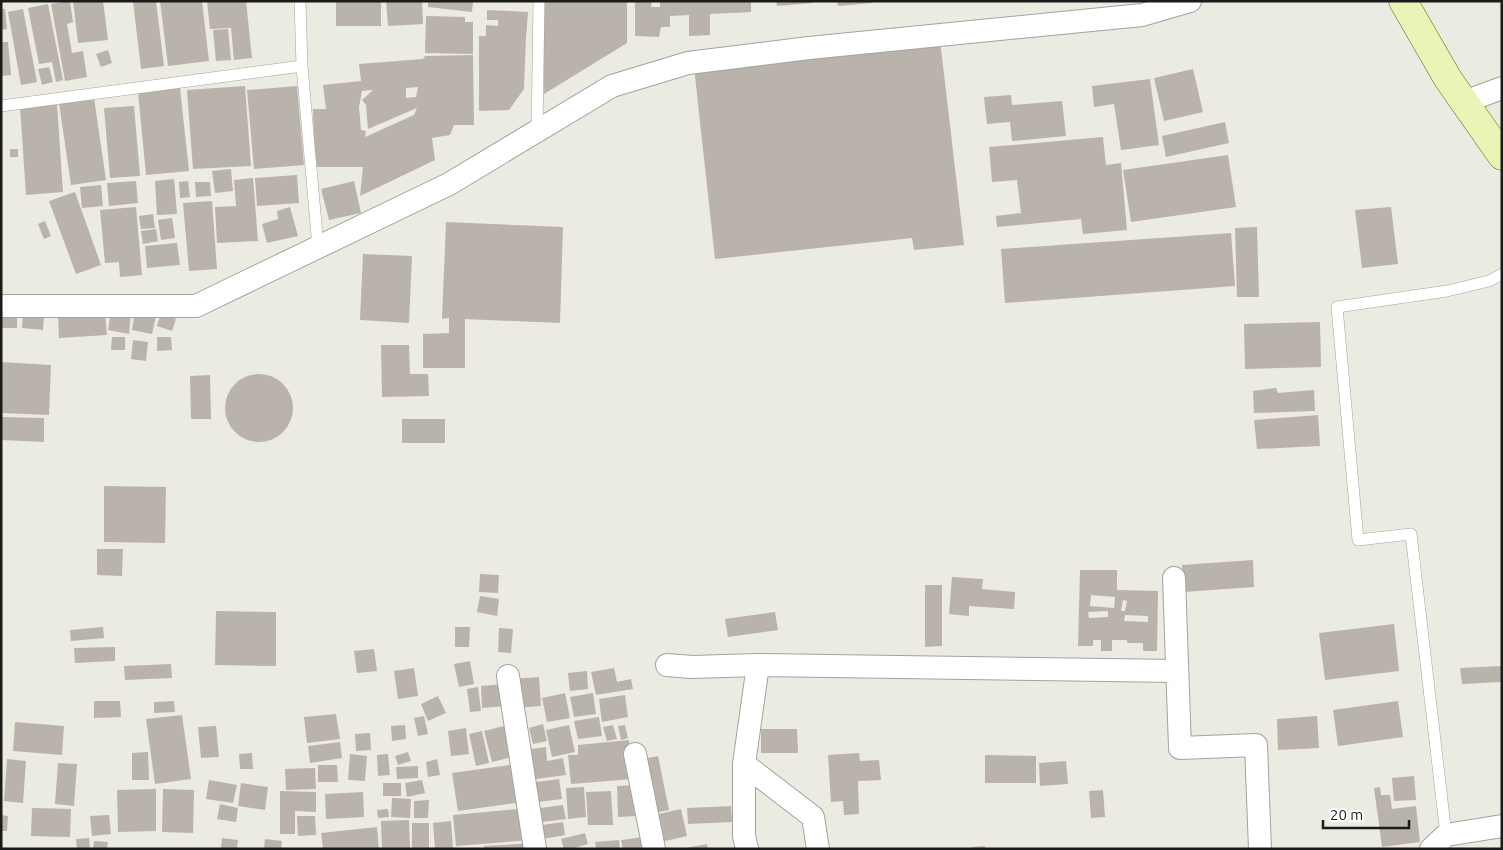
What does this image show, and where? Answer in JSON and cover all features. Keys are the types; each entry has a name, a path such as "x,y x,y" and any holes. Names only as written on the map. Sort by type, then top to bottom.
{"street":[{"path":"1,306 196,306 449,184 612,86 688,63 809,48 1142,15 1190,1"},
{"path":"1403,1 1448,79 1502,156"},
{"path":"1464,102 1502,88"},
{"path":"1174,578 1180,748 1256,745 1260,849"},
{"path":"667,665 692,667 758,665 1177,671"},
{"path":"747,849 744,836 744,764 758,665"},
{"path":"508,676 535,849"},
{"path":"635,754 654,849"},
{"path":"744,764 813,817 818,849"},
{"path":"1439,842 1502,826"}],"lane":[{"path":"300,1 302,66 318,247"},
{"path":"537,132 539,1"},
{"path":"1,106 302,66"},
{"path":"1439,842 1411,534 1358,540 1338,307 1447,291 1489,281 1502,274"}],"building":[{"path":"70,1 73,22 67,24 72,53 83,51 87,77 65,81 51,4"},
{"path":"73,1 103,1 108,40 78,43"},
{"path":"133,1 156,1 164,66 141,69"},
{"path":"160,1 202,1 209,61 168,66"},
{"path":"207,1 246,1 252,58 234,60 231,28 210,29"},
{"path":"336,1 381,1 381,26 336,26"},
{"path":"386,1 422,1 423,24 388,26"},
{"path":"428,1 473,1 472,12 428,7"},
{"path":"543,1 627,1 627,43 544,94"},
{"path":"635,1 652,1 651,7 660,7 660,1 751,1 751,12 710,14 710,35 689,36 689,15 670,16 670,27 661,27 659,37 635,36"},
{"path":"776,1 812,1 812,3 777,6"},
{"path":"837,1 872,1 872,3 838,6"},
{"path":"48,4 63,80 56,82 52,62 39,64 28,8"},
{"path":"1,9 5,9 7,29 1,30"},
{"path":"23,9 37,82 21,85 8,12"},
{"path":"487,10 528,12 524,89 509,110 479,111 479,36 486,36 486,25 498,26 498,20 487,20"},
{"path":"426,16 465,17 465,22 473,22 473,54 425,53"},
{"path":"228,29 231,60 216,61 213,30"},
{"path":"940,40 964,245 914,250 912,238 715,259 694,67"},
{"path":"1,42 8,42 11,75 1,76"},
{"path":"108,50 112,63 101,67 96,54"},
{"path":"473,55 474,125 454,125 450,135 432,138 435,160 360,196 363,167 315,167 313,109 326,109 323,85 361,81 359,64 423,59 425,56","holes":["418,87 416,97 406,98 406,88","373,90 362,100 366,105 368,129 417,108 414,115 365,137 366,131 361,130 359,107 362,91"]},
{"path":"49,67 53,82 42,85 38,69"},
{"path":"1193,69 1203,112 1164,121 1154,78"},
{"path":"1150,79 1159,145 1121,150 1114,104 1094,107 1092,86"},
{"path":"245,86 251,166 193,169 187,90"},
{"path":"297,86 304,165 254,169 247,90"},
{"path":"180,88 189,171 146,175 138,92"},
{"path":"1011,95 1012,105 1062,101 1066,136 1012,141 1010,122 987,124 984,97"},
{"path":"94,98 106,180 71,185 59,103"},
{"path":"57,104 63,192 26,195 20,107"},
{"path":"134,106 140,176 110,178 104,108"},
{"path":"1225,122 1229,143 1166,157 1162,136"},
{"path":"1103,137 1106,165 1121,163 1127,230 1083,234 1081,219 997,227 996,216 1021,213 1017,180 992,182 989,147"},
{"path":"10,149 18,149 18,157 10,157"},
{"path":"1228,155 1236,207 1131,222 1123,170"},
{"path":"231,169 233,191 215,193 212,171"},
{"path":"297,175 299,203 257,206 255,178"},
{"path":"253,178 258,241 217,243 215,207 236,206 234,180"},
{"path":"174,179 177,214 157,215 155,181"},
{"path":"136,181 138,203 109,206 107,183"},
{"path":"188,181 190,197 180,198 179,182"},
{"path":"354,181 361,213 329,220 321,189"},
{"path":"195,182 210,182 211,196 196,197"},
{"path":"101,185 103,206 82,208 80,187"},
{"path":"75,192 101,265 76,274 49,201"},
{"path":"212,201 217,269 189,271 183,203"},
{"path":"136,207 142,275 120,277 119,262 105,263 100,210"},
{"path":"290,207 298,236 267,243 262,224 278,219 277,211"},
{"path":"1391,207 1398,264 1362,268 1355,210"},
{"path":"153,214 155,228 141,229 139,216"},
{"path":"172,218 175,238 161,240 158,220"},
{"path":"45,221 51,236 44,239 38,224"},
{"path":"446,222 563,227 560,323 465,319 465,368 423,368 423,334 449,333 449,318 442,319"},
{"path":"1257,227 1259,297 1237,297 1235,228"},
{"path":"156,229 158,241 143,244 141,231"},
{"path":"1231,233 1235,286 1005,303 1001,249"},
{"path":"177,243 180,265 147,268 145,246"},
{"path":"363,254 412,256 409,323 360,320"},
{"path":"111,310 131,313 129,334 108,330"},
{"path":"23,312 44,314 43,330 22,328"},
{"path":"105,312 107,335 59,338 58,315"},
{"path":"135,312 156,316 152,334 132,330"},
{"path":"17,313 17,328 1,328 1,314"},
{"path":"161,313 176,319 172,331 157,326"},
{"path":"1320,322 1321,367 1245,369 1244,324"},
{"path":"112,337 125,337 125,350 111,350"},
{"path":"157,337 171,337 172,350 157,351"},
{"path":"133,340 148,342 146,361 131,359"},
{"path":"381,345 409,345 410,374 428,374 429,396 382,397"},
{"path":"1,362 51,365 49,415 1,413"},
{"path":"259,374 272,377 283,384 290,395 293,408 290,421 283,432 272,439 259,442 246,439 235,432 228,421 225,408 228,395 235,384 246,377"},
{"path":"210,375 211,419 191,419 190,376"},
{"path":"1276,388 1278,393 1314,390 1315,411 1254,413 1253,391"},
{"path":"1318,415 1320,446 1257,449 1254,420"},
{"path":"1,417 44,418 44,442 1,440"},
{"path":"402,419 445,419 445,443 402,443"},
{"path":"104,486 166,487 165,543 104,542"},
{"path":"97,549 123,549 122,576 97,575"},
{"path":"1253,560 1254,587 1184,592 1182,565"},
{"path":"1080,570 1117,570 1117,590 1158,591 1157,651 1143,651 1143,643 1127,643 1127,640 1112,640 1112,651 1101,651 1101,640 1093,640 1093,646 1078,646","holes":["1091,595 1115,597 1114,608 1090,606","1123,600 1127,601 1125,611 1121,611","1108,611 1108,617 1089,618 1088,612","1125,615 1148,616 1148,622 1124,621"]},
{"path":"480,574 499,575 498,593 479,592"},
{"path":"952,577 983,579 982,589 1015,592 1014,609 969,606 969,616 949,614"},
{"path":"925,585 942,585 942,646 925,647"},
{"path":"480,596 499,599 497,616 477,612"},
{"path":"216,611 276,612 276,666 215,665"},
{"path":"775,612 778,630 728,637 725,619"},
{"path":"1394,624 1399,671 1325,680 1319,633"},
{"path":"103,627 104,638 71,641 70,630"},
{"path":"455,627 470,627 469,647 455,647"},
{"path":"499,628 513,629 511,653 498,652"},
{"path":"115,647 115,661 75,663 74,648"},
{"path":"374,649 377,671 357,673 354,651"},
{"path":"470,661 474,684 459,687 454,664"},
{"path":"171,664 172,678 125,680 124,666"},
{"path":"1502,666 1502,682 1462,684 1460,668"},
{"path":"414,668 418,696 398,699 394,671"},
{"path":"614,668 617,682 631,679 633,689 596,695 591,672"},
{"path":"587,671 588,689 570,691 568,673"},
{"path":"539,677 541,706 515,708 513,679"},
{"path":"504,684 507,706 482,708 481,686"},
{"path":"478,687 481,711 470,712 467,689"},
{"path":"565,693 570,718 547,722 542,698"},
{"path":"593,693 596,714 574,717 570,697"},
{"path":"625,695 628,717 602,722 599,699"},
{"path":"438,696 446,713 428,721 421,704"},
{"path":"94,701 120,701 121,717 94,718"},
{"path":"174,701 175,712 154,713 154,702"},
{"path":"1398,701 1403,737 1338,746 1333,710"},
{"path":"336,714 340,739 307,743 304,717"},
{"path":"182,715 191,779 155,784 146,719"},
{"path":"424,716 428,734 418,736 414,718"},
{"path":"1317,716 1319,748 1278,750 1277,719"},
{"path":"599,717 602,736 578,739 574,721"},
{"path":"15,722 64,726 62,755 13,751"},
{"path":"543,724 547,741 533,744 529,728"},
{"path":"405,725 406,739 392,741 391,726"},
{"path":"508,725 516,756 492,762 484,731"},
{"path":"569,725 575,752 552,757 546,730"},
{"path":"613,725 617,739 607,741 603,727"},
{"path":"625,725 628,738 621,740 618,726"},
{"path":"216,726 219,757 201,758 198,727"},
{"path":"466,728 469,754 451,756 448,731"},
{"path":"761,729 797,729 798,753 761,753"},
{"path":"482,731 489,763 476,766 469,734"},
{"path":"370,733 371,750 356,751 355,734"},
{"path":"629,740 632,779 571,784 568,755 578,755 578,745"},
{"path":"340,742 342,758 310,763 308,746"},
{"path":"546,747 547,761 563,758 566,775 529,780 524,750"},
{"path":"148,752 149,780 132,780 132,753"},
{"path":"408,752 411,761 398,765 395,756"},
{"path":"252,753 253,769 240,769 239,754"},
{"path":"859,753 860,761 879,760 881,780 858,781 859,814 844,815 843,801 831,802 828,755"},
{"path":"350,754 367,756 365,781 348,780"},
{"path":"388,754 390,775 378,776 377,755"},
{"path":"985,755 1036,756 1036,783 985,783"},
{"path":"658,756 669,810 642,815 632,761"},
{"path":"7,759 26,761 23,803 4,801"},
{"path":"437,759 440,775 428,777 426,762"},
{"path":"1066,761 1068,784 1040,786 1039,763"},
{"path":"58,763 77,764 74,806 55,804"},
{"path":"517,764 523,802 458,811 452,773"},
{"path":"318,765 337,765 338,782 318,782"},
{"path":"418,766 418,778 397,779 396,767"},
{"path":"315,768 316,789 286,790 285,769"},
{"path":"1414,776 1416,800 1394,801 1392,778"},
{"path":"559,779 562,799 531,803 529,783"},
{"path":"209,780 237,785 233,803 206,799"},
{"path":"422,780 425,793 407,797 405,783"},
{"path":"241,783 268,787 265,810 238,806"},
{"path":"383,783 401,783 401,796 383,796"},
{"path":"636,785 638,816 618,817 617,786"},
{"path":"584,787 586,817 568,819 566,788"},
{"path":"1380,787 1381,795 1390,795 1392,809 1416,806 1420,842 1382,847 1374,788"},
{"path":"156,789 156,831 118,832 117,790"},
{"path":"163,789 194,790 193,833 162,832"},
{"path":"1103,790 1105,817 1091,818 1089,791"},
{"path":"280,791 316,792 316,812 295,811 295,834 280,834"},
{"path":"611,791 613,825 588,825 586,792"},
{"path":"363,792 364,817 326,819 325,794"},
{"path":"392,798 411,799 410,818 391,817"},
{"path":"429,800 428,818 414,818 414,801"},
{"path":"220,804 238,808 236,822 217,819"},
{"path":"563,805 566,819 534,823 532,809"},
{"path":"731,806 732,822 688,824 687,808"},
{"path":"32,808 71,809 70,837 31,836"},
{"path":"528,808 531,840 456,846 453,815"},
{"path":"388,809 389,817 378,818 377,810"},
{"path":"681,809 687,836 648,845 641,818"},
{"path":"1,815 8,816 7,831 1,831"},
{"path":"109,815 111,834 92,836 90,816"},
{"path":"297,816 315,816 316,835 298,836"},
{"path":"409,820 410,849 382,849 381,821"},
{"path":"451,821 453,849 435,849 433,823"},
{"path":"563,822 565,835 537,840 535,826"},
{"path":"412,823 429,823 429,849 412,849"},
{"path":"377,827 379,849 323,849 321,833"},
{"path":"585,833 588,844 564,849 561,839"},
{"path":"643,837 644,849 623,849 621,840"},
{"path":"89,838 90,849 77,849 76,839"},
{"path":"222,838 238,840 237,849 221,849"},
{"path":"265,839 282,841 281,849 264,849"},
{"path":"619,840 620,849 596,849 595,842"},
{"path":"94,841 108,842 107,849 93,849"},
{"path":"532,843 532,849 484,849 484,846"},
{"path":"707,844 708,849 685,849 685,848"},
{"path":"985,846 985,849 972,849 972,847"}]}
